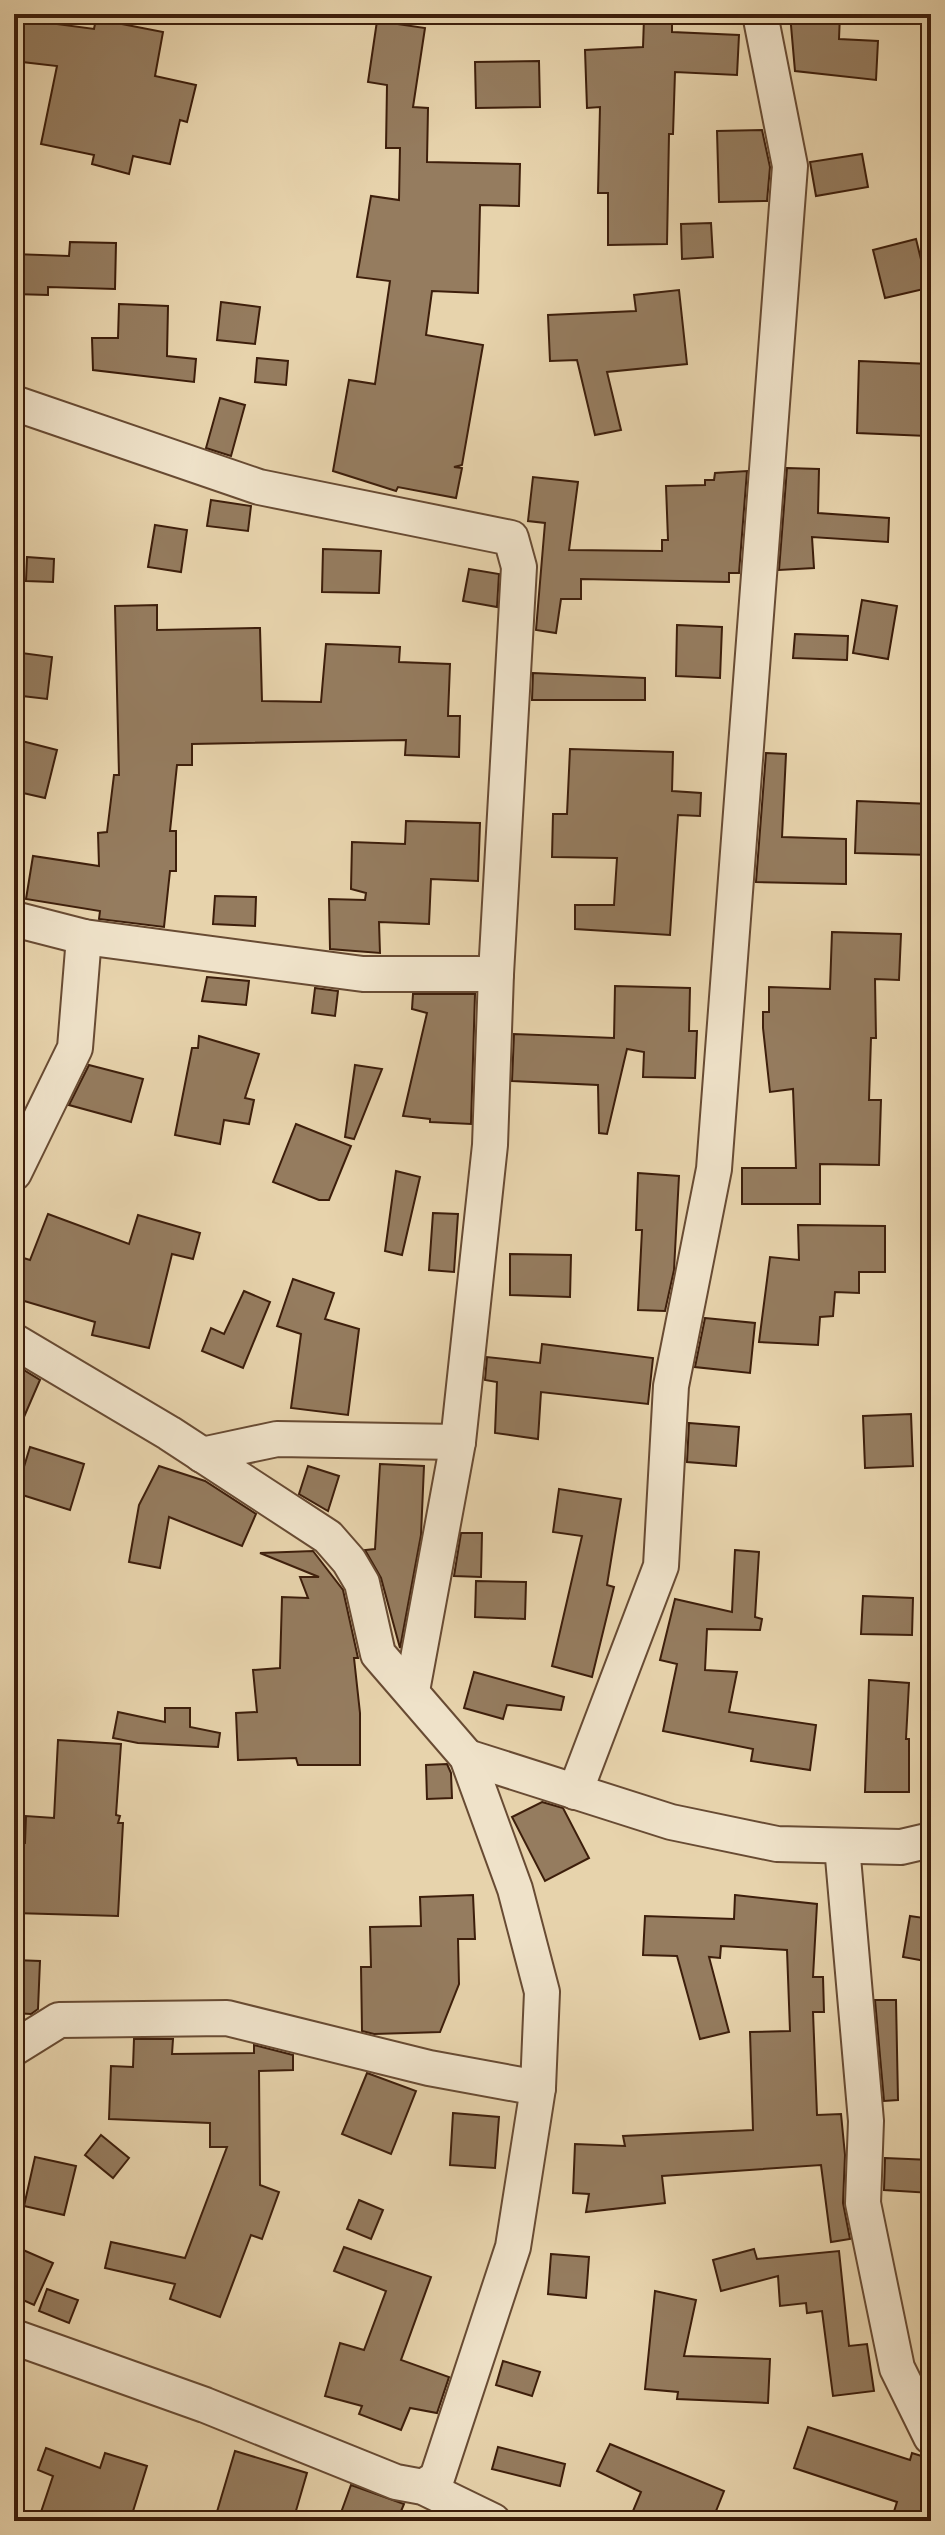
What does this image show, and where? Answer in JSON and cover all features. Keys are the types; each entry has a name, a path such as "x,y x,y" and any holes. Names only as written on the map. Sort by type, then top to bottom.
{"street":[{"path":"575,1792 661,1566 671,1386 714,1169 790,166 760,14"},
{"path":"14,403 259,487 511,538 519,567 496,974 490,1145 458,1442 412,1691"},
{"path":"14,919 84,937 363,974 496,974"},
{"path":"14,1173 75,1048 84,937"},
{"path":"14,1341 202,1455 328,1537 349,1561 362,1583 378,1654 467,1757 515,1889 542,1992 538,2088 513,2247 437,2478 423,2487"},
{"path":"202,1455 277,1439 458,1442"},
{"path":"467,1757 671,1822 777,1844 901,1847 931,1840"},
{"path":"842,1846 866,2121 863,2203 897,2368 931,2437"},
{"path":"14,2048 59,2020 227,2018 429,2068 538,2088"},
{"path":"14,2337 191,2400 396,2482 423,2487 493,2521"}],"building":[{"path":"790,14 840,14 839,39 878,41 876,80 795,71"},
{"path":"644,18 672,19 672,32 739,35 737,75 675,72 673,134 669,134 667,244 608,245 608,193 598,193 600,107 587,108 585,50 643,47"},
{"path":"19,19 94,29 96,19 163,32 155,76 196,85 187,122 180,120 170,164 133,156 129,174 92,164 94,155 41,144 57,66 14,61"},
{"path":"377,21 425,28 413,107 428,108 427,162 520,164 519,206 480,205 478,293 432,291 426,335 483,345 462,465 454,467 462,468 456,498 398,487 396,491 333,471 349,380 375,384 390,281 357,277 371,196 399,200 400,148 386,148 387,85 368,82"},
{"path":"539,61 540,107 476,108 475,62"},
{"path":"762,130 770,167 767,201 719,202 717,131"},
{"path":"862,154 868,187 816,196 810,162"},
{"path":"711,223 713,257 682,259 681,224"},
{"path":"916,239 928,288 885,298 873,250"},
{"path":"70,242 116,243 115,289 48,287 48,295 14,294 14,254 69,256"},
{"path":"679,290 687,364 607,372 621,430 595,435 577,360 550,361 548,315 636,311 634,295"},
{"path":"221,302 260,307 255,344 217,340"},
{"path":"119,304 168,306 167,356 196,359 194,382 93,370 92,338 118,338"},
{"path":"257,358 288,361 286,385 255,382"},
{"path":"859,361 930,364 927,436 857,433"},
{"path":"220,398 245,405 231,456 206,448"},
{"path":"787,468 819,469 818,513 889,518 888,542 812,537 814,568 779,570"},
{"path":"747,471 739,573 729,573 729,582 581,579 581,599 561,599 556,633 536,630 545,523 528,521 533,477 578,482 569,550 662,551 662,540 668,540 666,486 705,485 705,480 714,480 715,473"},
{"path":"211,500 251,506 248,531 207,526"},
{"path":"155,525 187,530 181,572 148,567"},
{"path":"323,549 381,551 379,593 322,592"},
{"path":"27,557 54,559 53,582 26,581"},
{"path":"469,569 499,574 497,607 463,601"},
{"path":"862,600 897,606 888,659 853,653"},
{"path":"157,605 157,630 260,628 262,701 321,702 326,644 400,647 399,662 450,664 448,716 460,716 459,757 405,755 406,740 192,744 192,765 177,765 170,831 176,831 176,871 170,871 164,927 99,919 100,911 26,899 33,856 99,866 98,833 107,832 114,775 119,775 115,606"},
{"path":"677,625 722,627 720,678 676,676"},
{"path":"795,634 848,636 847,660 793,658"},
{"path":"14,652 52,657 47,699 14,695"},
{"path":"533,673 645,678 645,700 532,700"},
{"path":"14,739 57,750 45,798 14,791"},
{"path":"570,749 673,752 672,791 701,793 700,816 678,815 670,935 575,929 575,905 614,905 617,858 552,857 553,814 567,814"},
{"path":"766,753 786,754 782,837 846,839 846,884 756,882"},
{"path":"857,801 931,804 931,855 855,853"},
{"path":"406,821 480,823 478,881 431,879 429,924 379,922 380,953 330,949 329,899 365,900 366,893 351,889 352,842 405,844"},
{"path":"215,896 256,897 255,926 213,924"},
{"path":"832,932 901,934 899,980 875,979 876,1038 871,1038 869,1100 881,1100 879,1165 820,1164 820,1204 742,1204 742,1168 796,1168 793,1089 770,1092 763,1028 763,1012 769,1012 769,987 830,989"},
{"path":"207,977 249,981 246,1005 202,1001"},
{"path":"615,986 690,988 689,1031 697,1031 695,1078 643,1077 644,1052 627,1049 607,1134 599,1133 598,1085 512,1081 514,1034 614,1038"},
{"path":"315,988 338,991 335,1016 312,1013"},
{"path":"413,994 475,994 471,1124 430,1122 430,1119 403,1116 427,1013 412,1009"},
{"path":"199,1036 259,1054 245,1098 254,1100 249,1124 224,1120 220,1144 175,1135 192,1048 198,1048"},
{"path":"89,1065 143,1079 131,1122 69,1105"},
{"path":"355,1065 382,1069 354,1139 345,1137"},
{"path":"296,1124 351,1146 329,1200 319,1200 273,1182"},
{"path":"396,1171 420,1177 402,1255 385,1251"},
{"path":"638,1173 679,1176 674,1270 665,1311 638,1310 642,1230 636,1230"},
{"path":"433,1213 458,1214 454,1272 429,1270"},
{"path":"48,1214 129,1244 138,1215 200,1233 193,1259 172,1254 149,1348 92,1335 95,1322 14,1298 14,1255 30,1260"},
{"path":"798,1225 885,1226 885,1272 859,1272 859,1293 835,1292 833,1316 820,1317 818,1345 759,1342 770,1257 799,1260"},
{"path":"510,1254 571,1255 570,1297 510,1295"},
{"path":"293,1279 334,1293 325,1319 359,1329 348,1415 291,1408 301,1334 277,1326"},
{"path":"244,1291 270,1302 243,1368 202,1351 211,1328 224,1334"},
{"path":"705,1318 755,1323 750,1373 695,1367"},
{"path":"542,1344 653,1358 648,1404 541,1392 538,1439 495,1433 497,1382 485,1380 487,1357 540,1363"},
{"path":"14,1364 40,1380 14,1440"},
{"path":"911,1414 913,1466 865,1468 863,1416"},
{"path":"689,1423 739,1427 736,1466 687,1462"},
{"path":"30,1447 84,1464 70,1510 16,1493"},
{"path":"380,1464 424,1466 421,1535 400,1648 381,1578 365,1550 375,1549"},
{"path":"159,1466 205,1481 256,1514 242,1546 169,1517 160,1568 129,1562 139,1505"},
{"path":"308,1466 339,1476 328,1511 299,1494"},
{"path":"559,1489 621,1499 607,1585 614,1587 592,1677 552,1666 582,1536 553,1532"},
{"path":"461,1533 482,1533 481,1577 454,1576"},
{"path":"735,1550 759,1552 755,1617 762,1619 760,1630 707,1629 705,1670 737,1672 729,1712 816,1725 810,1770 751,1761 753,1749 663,1731 677,1664 660,1660 675,1599 732,1612"},
{"path":"313,1551 343,1590 358,1658 354,1658 360,1713 360,1765 298,1765 296,1758 238,1760 236,1713 257,1712 253,1670 280,1668 282,1597 308,1598 300,1577 319,1577 260,1553"},
{"path":"476,1581 526,1582 525,1619 475,1617"},
{"path":"863,1596 913,1598 912,1635 861,1634"},
{"path":"474,1672 564,1697 561,1710 507,1705 503,1719 464,1708"},
{"path":"869,1680 909,1683 906,1739 909,1739 909,1792 865,1792"},
{"path":"165,1708 190,1708 190,1727 220,1733 218,1747 138,1743 113,1738 118,1712 165,1722"},
{"path":"58,1740 121,1744 116,1815 120,1816 118,1823 123,1823 118,1916 14,1913 14,1842 25,1843 26,1816 54,1818"},
{"path":"447,1764 451,1773 452,1798 427,1799 426,1765"},
{"path":"542,1802 563,1808 589,1858 545,1881 512,1817"},
{"path":"473,1895 475,1939 458,1939 459,1984 440,2032 374,2034 362,2031 361,1967 371,1967 370,1927 421,1926 420,1897"},
{"path":"735,1895 817,1904 813,1977 823,1977 824,2012 813,2012 817,2115 841,2114 845,2155 843,2203 850,2239 831,2242 821,2165 662,2176 665,2203 586,2212 589,2194 573,2193 575,2144 625,2146 623,2136 753,2130 750,2032 790,2031 787,1950 721,1946 720,1958 709,1957 729,2032 700,2039 677,1956 643,1955 645,1916 734,1919"},
{"path":"910,1916 931,1919 931,1962 903,1957"},
{"path":"14,1960 40,1961 38,2009 31,2014 14,2013"},
{"path":"875,2000 896,2000 898,2100 884,2101"},
{"path":"134,2039 173,2039 172,2054 254,2053 254,2045 293,2055 293,2070 259,2071 260,2185 279,2192 262,2239 251,2235 220,2317 170,2299 175,2284 105,2268 111,2242 185,2258 227,2147 210,2147 210,2123 109,2119 111,2066 133,2067"},
{"path":"367,2073 416,2091 391,2154 342,2134"},
{"path":"453,2113 499,2117 495,2168 450,2165"},
{"path":"101,2135 129,2158 113,2178 85,2155"},
{"path":"35,2157 76,2166 64,2215 24,2206"},
{"path":"885,2158 931,2160 931,2193 884,2190"},
{"path":"359,2200 383,2210 371,2239 347,2229"},
{"path":"14,2246 53,2263 34,2305 14,2296"},
{"path":"344,2247 431,2277 401,2360 449,2377 437,2413 410,2408 401,2430 359,2414 362,2406 325,2396 340,2343 364,2350 386,2291 334,2271"},
{"path":"754,2249 757,2259 839,2251 849,2346 867,2344 874,2391 833,2396 822,2311 807,2313 806,2303 780,2306 778,2276 721,2291 713,2260"},
{"path":"551,2254 589,2257 586,2298 548,2294"},
{"path":"47,2289 78,2300 69,2323 39,2311"},
{"path":"655,2291 696,2300 684,2356 770,2359 768,2403 677,2399 678,2392 645,2389"},
{"path":"503,2361 540,2372 532,2396 496,2385"},
{"path":"808,2427 910,2460 912,2453 931,2459 931,2521 891,2521 897,2502 794,2468"},
{"path":"610,2444 724,2491 712,2521 659,2521 633,2511 641,2492 597,2471"},
{"path":"498,2447 565,2464 560,2486 492,2469"},
{"path":"46,2448 100,2468 105,2453 147,2466 130,2521 38,2521 53,2476 38,2470"},
{"path":"235,2451 307,2473 293,2521 236,2521 216,2515"},
{"path":"351,2485 404,2504 397,2521 338,2521"}]}
